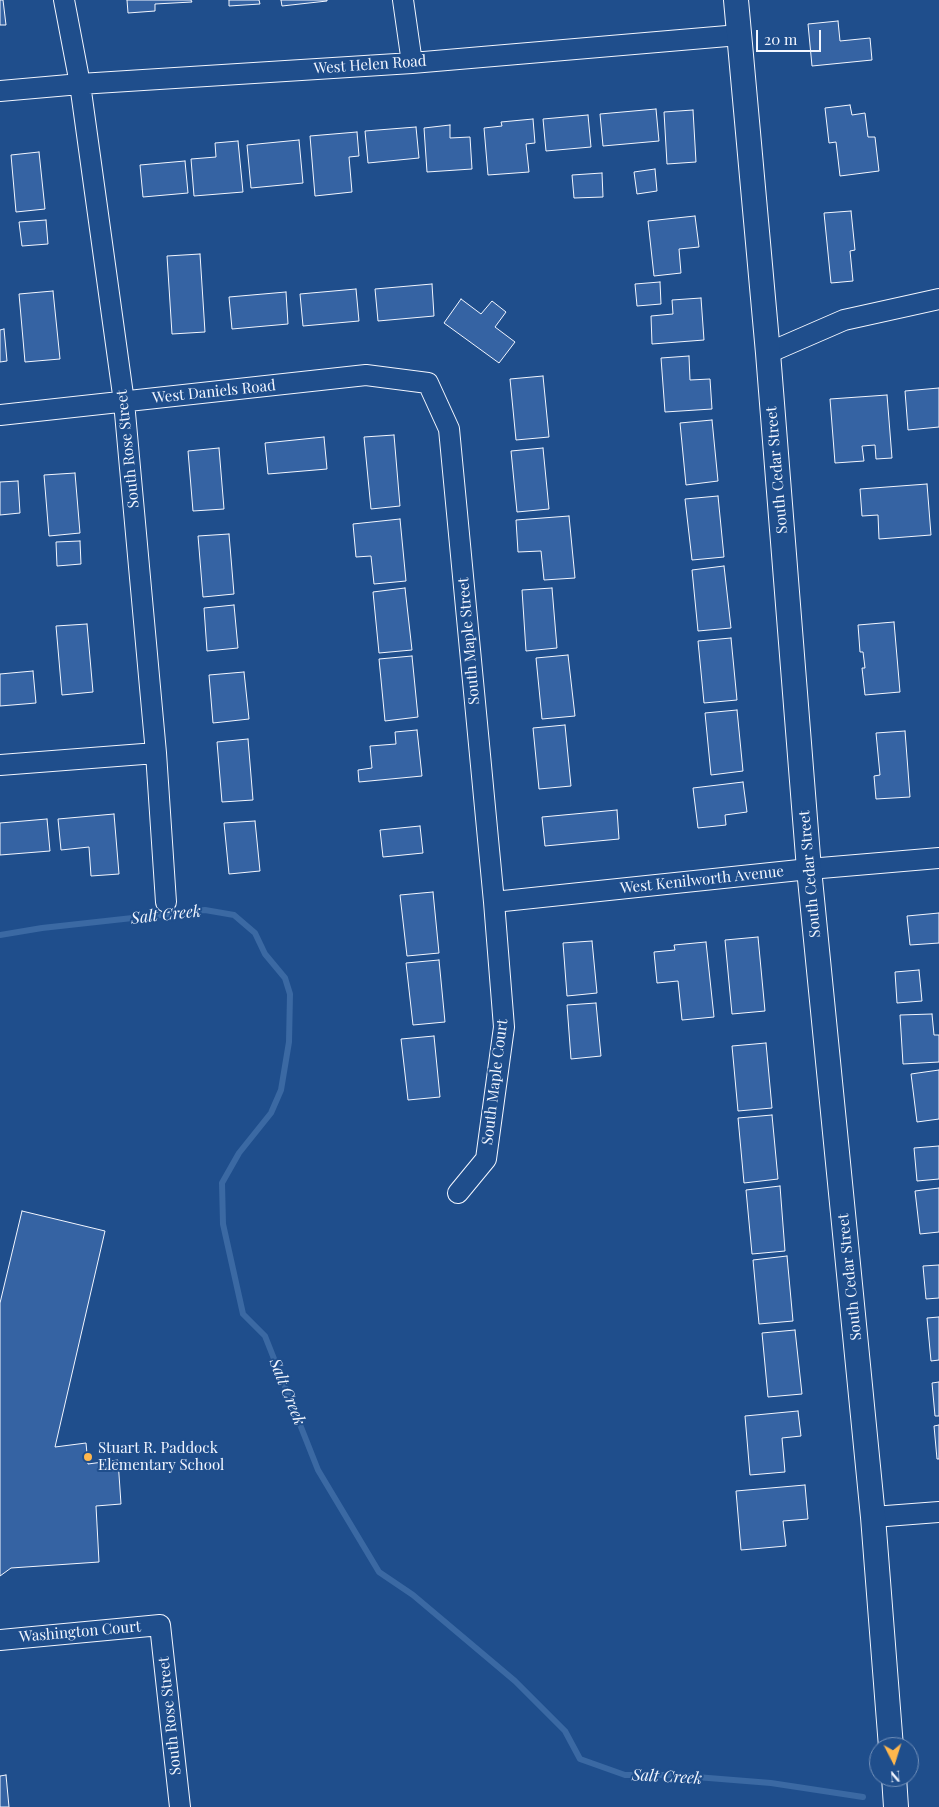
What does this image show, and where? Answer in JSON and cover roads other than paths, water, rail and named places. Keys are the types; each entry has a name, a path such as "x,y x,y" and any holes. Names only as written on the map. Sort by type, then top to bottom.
{"street":[{"name":"South Rose Street","path":"64,0 80,84 124,402 156,753 166,902"},
{"path":"403,0 412,63"},
{"name":"South Cedar Street","path":"736,0 768,353 809,869 874,1517 890,1737"},
{"name":"West Helen Road","path":"0,92 80,84 412,63 739,35"},
{"path":"768,353 844,320 939,300"},
{"name":"West Daniels Road","path":"0,415 366,376 428,384"},
{"name":"South Maple Street","path":"428,384 449,429 494,902"},
{"path":"0,765 156,753"},
{"name":"West Kenilworth Avenue","path":"494,902 809,869 939,858"},
{"name":"South Maple Court","path":"458,1193 486,1159 504,1027 494,902"},
{"path":"874,1517 939,1512"},
{"name":"South Rose Street","path":"160,1625 180,1807"},
{"name":"Washington Court","path":"0,1640 160,1625"},
{"path":"895,1787 896,1807"}],"waterway":[{"name":"Salt Creek","path":"0,935 42,928 205,910 234,915 255,933 265,954 285,978 290,994 289,1042 281,1090 271,1113 239,1153 222,1183 223,1224 243,1314 265,1336 318,1470 379,1572 413,1595 515,1681 565,1731 580,1759 625,1775 671,1775 771,1783 863,1797"}],"place":[{"name":"Stuart R. Paddock Elementary School","path":"88,1457"}]}
